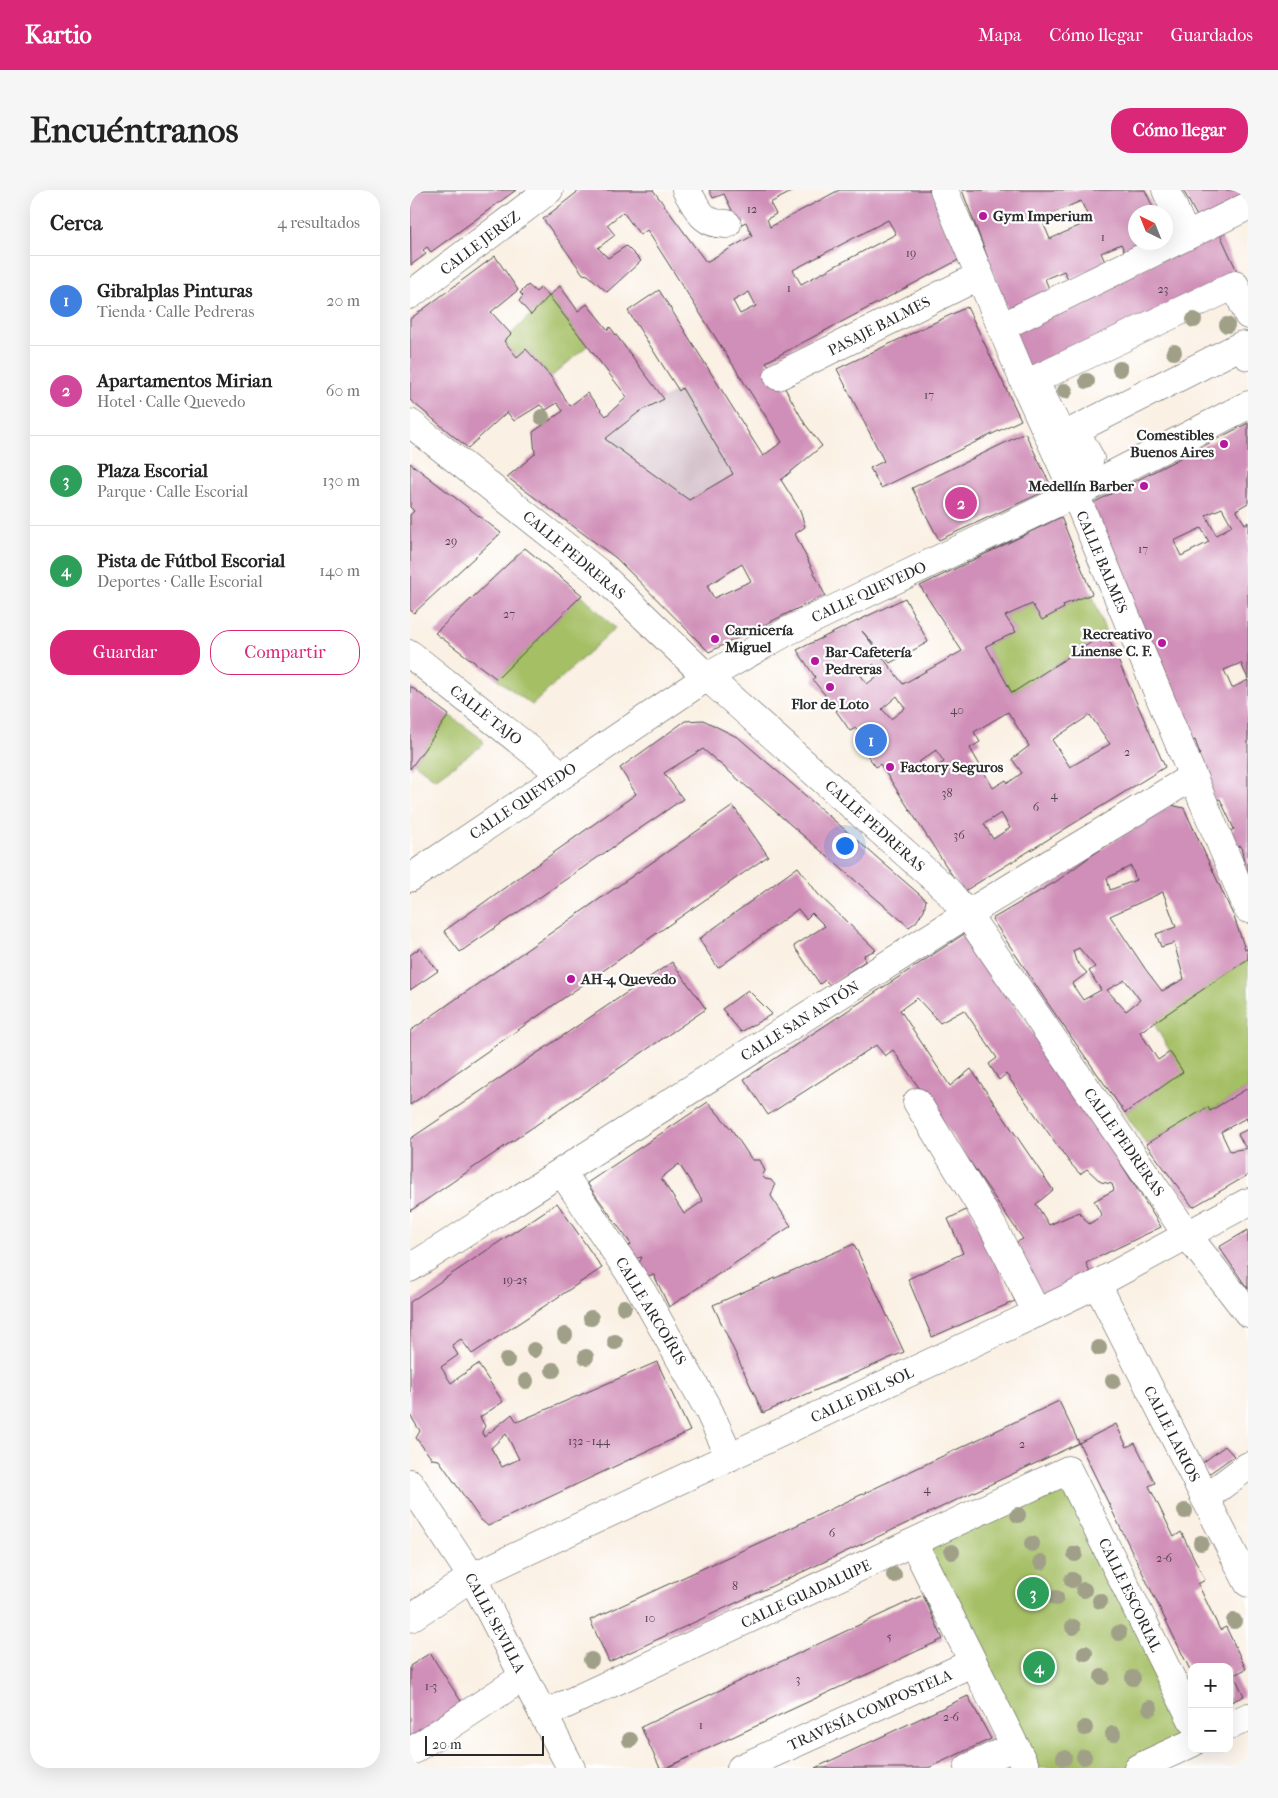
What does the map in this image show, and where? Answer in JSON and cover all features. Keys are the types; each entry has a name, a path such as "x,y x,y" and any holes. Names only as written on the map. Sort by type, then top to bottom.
{"street":[{"name":"CALLE JEREZ","path":"410,295 549,190"},
{"path":"686,190 703,217 714,224 727,224"},
{"name":"CALLE BALMES","path":"944,190 979,276 1074,494 1247,908"},
{"path":"1166,190 1186,236"},
{"path":"1001,327 1248,206"},
{"name":"PASAJE BALMES","path":"778,376 979,276"},
{"path":"1248,315 1235,285 1034,380 1077,465 1090,458 1076,430 1242,345 1248,356"},
{"name":"CALLE QUEVEDO","path":"410,878 707,677 788,631 1074,494 1248,405"},
{"name":"CALLE PEDRERAS","path":"410,423 598,572 707,677 947,890 967,914 1188,1236 1248,1313"},
{"name":"CALLE TAJO","path":"410,654 562,775"},
{"name":"CALLE SAN ANTÓN","path":"410,1268 967,914 1192,777"},
{"path":"917,1102 994,1227 1037,1313"},
{"name":"CALLE ARCOÍRIS","path":"562,1172 643,1293 708,1411 730,1457"},
{"name":"CALLE DEL SOL","path":"410,1618 472,1577 1037,1313 1097,1284 1248,1202"},
{"name":"CALLE LARIOS","path":"1097,1284 1248,1583"},
{"path":"1205,1498 1248,1466"},
{"name":"CALLE GUADALUPE","path":"543,1715 914,1544 1068,1470"},
{"name":"CALLE ESCORIAL","path":"1068,1470 1188,1712"},
{"name":"CALLE SEVILLA","path":"412,1492 472,1577 571,1768"},
{"path":"914,1544 972,1664 1020,1757 968,1768"},
{"name":"TRAVESÍA COMPOSTELA","path":"741,1768 972,1664"},
{"path":"410,1752 523,1677"},
{"path":"1233,1724 1248,1717"},
{"path":"1138,1768 1188,1745"}],"shaded area":[{"path":"682,388 736,478 806,425 822,446 781,480 800,510 805,527 707,586 714,598 674,616 616,558 526,492 605,439 639,412"}],"green space":[{"path":"549,296 587,346 551,377 527,349 517,357 504,341"},
{"path":"1092,594 1106,633 1012,693 986,646 1016,632 1005,616 1032,604 1042,619 1064,608 1063,605"},
{"path":"582,595 615,628 532,705 497,679"},
{"path":"449,715 482,739 484,744 435,779 414,763"},
{"path":"1248,959 1248,1088 1210,1111 1208,1107 1146,1144 1125,1113 1182,1072 1153,1022"},
{"path":"1068,1470 1188,1734 1188,1745 1138,1768 1026,1768 914,1544"}],"building":[{"path":"410,190 516,190 431,252 427,247 423,250 426,254 411,265"},
{"path":"580,190 653,190 706,262 752,236 746,222 739,225 724,194 713,198 709,190 795,190 770,203 776,214 767,219 770,227 839,190 934,190 964,257 766,362 778,376 805,424 822,446 781,480 800,510 805,527 795,534 825,595 709,652 616,558 507,477 535,454 533,432 563,411 557,403 546,410 540,405 514,421 507,412 468,448 410,400 410,319 495,256 518,290 491,312 511,334 504,341 517,357 526,349 551,377 570,406 587,393 606,416 627,397 549,296 560,286 578,311 587,304 608,330 610,327 664,399 639,412 605,439 689,500 733,474 682,388 679,391 628,311 659,290 763,456 782,442 647,230 640,235 623,212 607,225 615,235 598,248 608,258 626,246 641,261 607,292 588,275 583,274 543,219","holes":["888,220 896,234 801,284 793,270","749,292 756,306 740,314 733,301","742,564 751,581 714,598 707,586"]},
{"path":"962,190 1145,190 1152,205 1128,205 1128,250 1144,250 1127,257 1121,244 1101,253 1106,264 1068,279 1064,271 1045,279 1050,291 1007,309","holes":["1081,201 1090,221 1050,239 1041,218"]},
{"path":"1183,190 1248,190 1248,198 1200,222"},
{"path":"1219,232 1242,282 1034,380 1011,332"},
{"path":"528,285 536,292 540,288 549,296 531,315 519,301 523,296 520,293"},
{"path":"967,307 1021,420 881,488 870,468 884,461 837,369"},
{"path":"1248,423 1248,503 1236,510 1245,524 1248,522 1248,679 1241,663 1224,670 1232,688 1248,680 1248,874 1241,846 1235,847 1229,832 1234,829 1220,799 1214,800 1207,785 1210,783 1204,767 1200,768 1196,757 1200,754 1195,740 1189,742 1164,672 1121,582 1091,504","holes":["1222,508 1232,526 1216,535 1206,515","1201,528 1209,542 1181,556 1174,541"]},
{"path":"1025,433 1052,488 939,540 912,488"},
{"path":"410,463 501,533 414,613 410,610 410,515 414,511 410,507"},
{"path":"1061,517 1092,594 1063,605 1064,608 1042,620 1032,604 1005,616 1016,632 986,646 1012,693 1106,633 1165,767 963,892 880,764 876,767 859,744 863,740 856,728 850,731 836,711 839,708 832,698 829,700 813,680 815,677 797,650 905,598 928,642 890,663 862,631 903,684 962,651 920,586","holes":["874,664 880,674 867,684 860,674","897,696 905,708 891,719 882,709","1008,712 1029,746 1012,759 1022,773 1008,783 1006,780 993,788 970,748 980,742 974,732","1090,715 1110,744 1070,767 1052,740","936,750 944,762 927,773 919,762","1001,813 1010,828 993,839 984,824"]},
{"path":"525,548 582,595 497,679 435,633"},
{"path":"410,686 449,715 410,769"},
{"path":"703,720 739,738 926,900 924,910 916,922 909,927 703,749 664,773 683,799 460,952 444,931 636,794 620,768 685,721"},
{"path":"1171,805 1184,808 1234,917 1245,949 1248,948 1248,959 1140,1032 1158,1060 1170,1052 1183,1072 1125,1113 1053,1011 992,919 1057,881 1092,855","holes":["1131,866 1136,880 1110,890 1107,878","1163,892 1176,927 1156,934 1161,947 1174,943 1184,979 1162,991 1110,916","1079,948 1095,967 1089,971 1101,990 1083,1000 1072,984 1087,973 1076,961 1073,951","1125,980 1140,1000 1126,1011 1107,990"]},
{"path":"733,806 768,856 410,1105 410,1031"},
{"path":"798,867 818,894 876,950 864,955 865,961 830,985 825,980 820,984 794,946 825,926 812,913 806,919 798,909 718,968 699,939"},
{"path":"964,934 1103,1135 1161,1227 1086,1263 1090,1273 1039,1299 1013,1244 1023,1239 893,1050 885,1056 876,1045 768,1115 744,1079","holes":["917,998 940,1023 964,1010 997,1058 989,1064 999,1080 1006,1074 1080,1174 1087,1169 1101,1182 1112,1184 1114,1190 1094,1201 1102,1216 1089,1224 1079,1212 1049,1225 1036,1204 1053,1190 971,1069 950,1086 900,1010"]},
{"path":"420,948 438,971 410,990 410,955"},
{"path":"672,962 706,1009 410,1211 410,1139"},
{"path":"748,990 772,1014 741,1032 722,1009"},
{"path":"1248,1088 1248,1122 1246,1118 1221,1132 1230,1151 1248,1148 1248,1175 1193,1207 1146,1144 1208,1107 1210,1111"},
{"path":"708,1102 732,1130 752,1160 760,1160 765,1171 762,1176 765,1179 771,1180 775,1185 771,1196 791,1226 669,1307 654,1275 639,1276 636,1269 642,1257 632,1259 627,1248 631,1244 587,1183","holes":["679,1164 703,1201 684,1214 661,1178"]},
{"path":"1248,1129 1248,1145 1245,1147 1238,1134"},
{"path":"557,1203 602,1268 472,1354 461,1339 452,1345 458,1355 441,1367 451,1383 478,1364 503,1402 480,1417 485,1426 482,1432 484,1437 512,1414 517,1422 657,1362 690,1431 488,1526 480,1519 439,1460 432,1459 416,1438 420,1431 410,1415 410,1302","holes":["506,1434 519,1459 502,1467 491,1448"]},
{"path":"970,1208 1015,1301 932,1337 908,1279 963,1253 948,1219"},
{"path":"1248,1230 1248,1289 1219,1247"},
{"path":"854,1244 904,1352 763,1413 713,1305"},
{"path":"1059,1401 1079,1443 609,1662 590,1620 776,1535"},
{"path":"1116,1424 1127,1447 1135,1443 1155,1483 1149,1486 1174,1537 1181,1532 1205,1580 1198,1584 1220,1630 1226,1627 1246,1669 1234,1675 1244,1696 1233,1701 1233,1663 1188,1663 1188,1666 1079,1443"},
{"path":"1225,1446 1234,1456 1210,1473 1206,1471 1201,1464"},
{"path":"923,1595 943,1639 666,1768 660,1768 641,1727"},
{"path":"430,1653 464,1706 410,1741 410,1666"},
{"path":"968,1696 991,1739 928,1768 815,1768"}],"place":[{"name":"Gym Imperium","path":"983,216"},
{"name":"Comestibles Buenos Aires","path":"1224,444"},
{"name":"Medellín Barber","path":"1144,486"},
{"name":"Apartamentos Mirian","path":"961,503"},
{"name":"Carnicería Miguel","path":"715,639"},
{"name":"Recreativo Linense C. F.","path":"1162,643"},
{"name":"Bar-Cafetería Pedreras","path":"815,661"},
{"name":"Flor de Loto","path":"830,687"},
{"name":"Gibralplas Pinturas","path":"871,740"},
{"name":"Factory Seguros","path":"890,767"},
{"name":"AH-4 Quevedo","path":"571,979"},
{"name":"Plaza Escorial","path":"1033,1593"},
{"name":"Pista de Fútbol Escorial","path":"1039,1667"}]}
